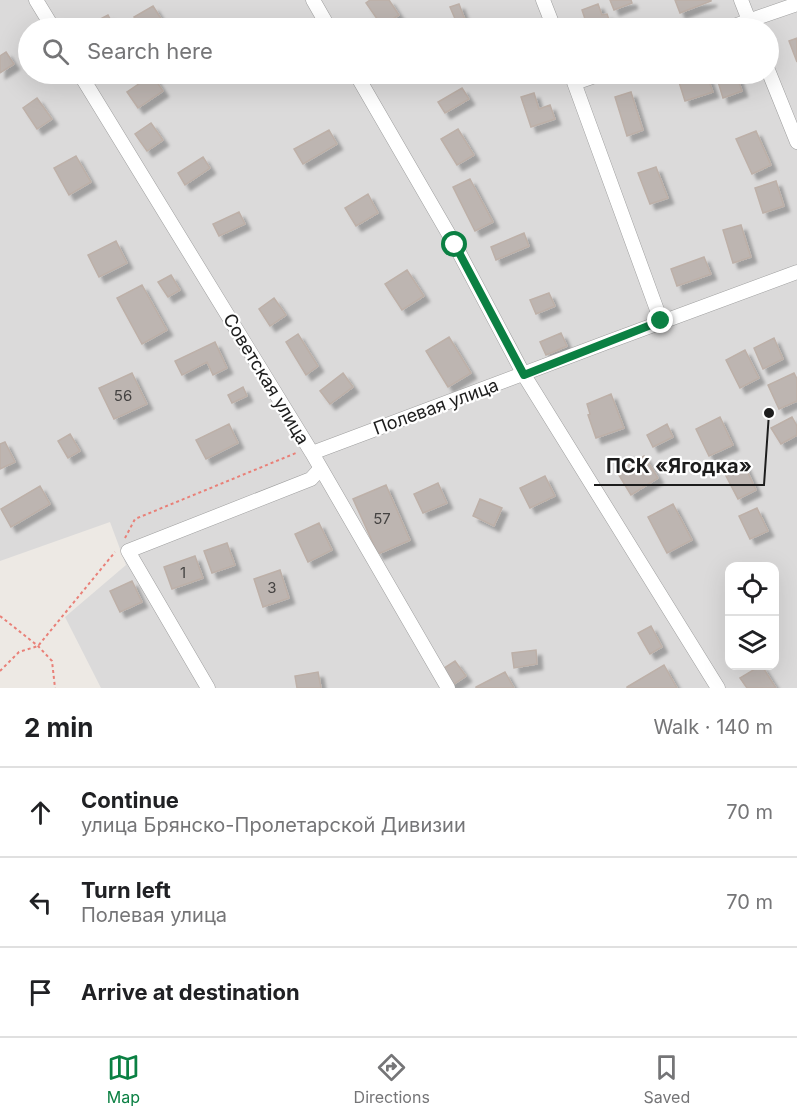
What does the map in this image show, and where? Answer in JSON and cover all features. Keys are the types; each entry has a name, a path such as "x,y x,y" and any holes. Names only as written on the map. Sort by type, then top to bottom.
{"street":[{"path":"36,0 47,18"},
{"path":"313,0 323,18"},
{"path":"543,0 550,18"},
{"path":"741,0 747,18"},
{"path":"766,18 797,4"},
{"name":"Советская улица","path":"86,84 312,453 448,688"},
{"path":"362,84 455,245 524,375 718,688"},
{"path":"575,84 661,321"},
{"path":"774,84 797,142"},
{"name":"Полевая улица","path":"312,453 797,272"},
{"path":"208,688 128,551 311,478 320,469"}],"path":[{"path":"0,616 38,646 52,661 55,688"}],"shaded area":[{"path":"0,0 797,0 797,688 101,688 65,617 126,565 110,522 0,561"}],"building":[{"path":"370,0 389,0 399,15 394,18 376,18 366,3"},
{"path":"610,0 631,0 632,3 614,10"},
{"path":"675,0 711,0 711,1 680,13"},
{"path":"459,4 464,18 455,18 450,7"},
{"path":"598,4 602,15 607,14 608,18 585,18 582,10"},
{"path":"153,6 161,18 135,18"},
{"path":"797,38 797,62 789,41"},
{"path":"6,52 14,64 0,73 0,56"},
{"path":"139,84 158,84 163,91 138,108 127,92"},
{"path":"680,84 710,84 713,92 685,101"},
{"path":"719,84 740,84 742,91 723,98"},
{"path":"462,88 469,99 445,113 438,102"},
{"path":"631,92 643,130 627,136 615,97"},
{"path":"534,93 539,109 550,105 555,119 531,127 521,97"},
{"path":"37,98 52,119 37,129 23,108"},
{"path":"151,123 163,140 147,151 135,134"},
{"path":"458,129 474,155 457,165 441,139"},
{"path":"329,130 337,144 303,164 294,149"},
{"path":"756,131 771,165 752,174 736,139"},
{"path":"76,156 91,182 69,195 54,168"},
{"path":"203,157 210,168 185,185 178,173"},
{"path":"656,167 668,198 650,204 638,173"},
{"path":"470,179 493,222 475,231 453,187"},
{"path":"776,181 784,206 763,213 755,188"},
{"path":"368,194 378,213 356,226 345,208"},
{"path":"239,212 245,224 219,236 213,224"},
{"path":"741,225 751,257 733,263 723,230"},
{"path":"524,233 529,246 496,260 491,247"},
{"path":"116,241 127,263 99,277 88,255"},
{"path":"704,257 711,274 677,286 671,269"},
{"path":"407,270 424,296 402,310 385,284"},
{"path":"171,275 180,290 168,297 158,282"},
{"path":"142,285 167,330 142,344 117,298"},
{"path":"549,293 555,306 536,314 530,300"},
{"path":"274,298 286,315 270,326 259,309"},
{"path":"561,333 567,346 546,355 540,342"},
{"path":"298,334 318,366 306,375 286,342"},
{"path":"449,337 471,373 448,387 426,351"},
{"path":"774,338 783,359 763,369 754,348"},
{"path":"215,342 227,368 213,375 207,362 182,375 175,361"},
{"path":"745,350 759,378 740,388 726,360"},
{"path":"132,373 147,404 114,419 99,388"},
{"path":"343,373 353,387 330,404 320,391"},
{"path":"794,373 797,379 797,401 779,409 768,385"},
{"path":"243,387 247,396 232,403 228,395"},
{"path":"611,394 624,428 596,438 588,415 590,414 587,404"},
{"path":"720,417 733,445 709,456 696,429"},
{"path":"792,417 797,426 797,435 781,444 771,428"},
{"path":"229,424 238,443 206,459 196,440"},
{"path":"667,424 673,437 653,447 647,435"},
{"path":"70,434 80,451 68,458 58,441"},
{"path":"5,442 15,462 0,469 0,444"},
{"path":"644,456 658,478 631,495 617,472"},
{"path":"743,462 756,490 738,499 724,472"},
{"path":"545,476 555,496 530,508 520,488"},
{"path":"438,483 447,503 423,513 414,494"},
{"path":"386,485 410,540 378,554 353,499"},
{"path":"40,486 50,504 11,527 1,509"},
{"path":"480,499 502,508 494,526 473,516"},
{"path":"673,504 692,540 667,553 648,517"},
{"path":"757,508 768,531 750,539 739,516"},
{"path":"319,523 332,550 308,562 295,534"},
{"path":"227,543 235,565 212,573 204,551"},
{"path":"195,556 203,578 172,589 164,567"},
{"path":"280,570 289,598 263,607 254,579"},
{"path":"132,581 142,602 120,612 110,591"},
{"path":"651,626 662,647 650,654 638,633"},
{"path":"536,650 537,664 514,668 512,653"},
{"path":"455,661 466,676 451,686 441,670"},
{"path":"664,665 677,688 627,688 627,687"},
{"path":"753,670 765,670 776,688 747,688 740,678"},
{"path":"318,672 321,688 297,688 295,676"},
{"path":"505,672 514,688 476,688 476,687"}],"place":[{"name":"ПСК «Ягодка»","path":"769,413"}],"route":[{"path":"455,245 524,375 661,321"}]}
